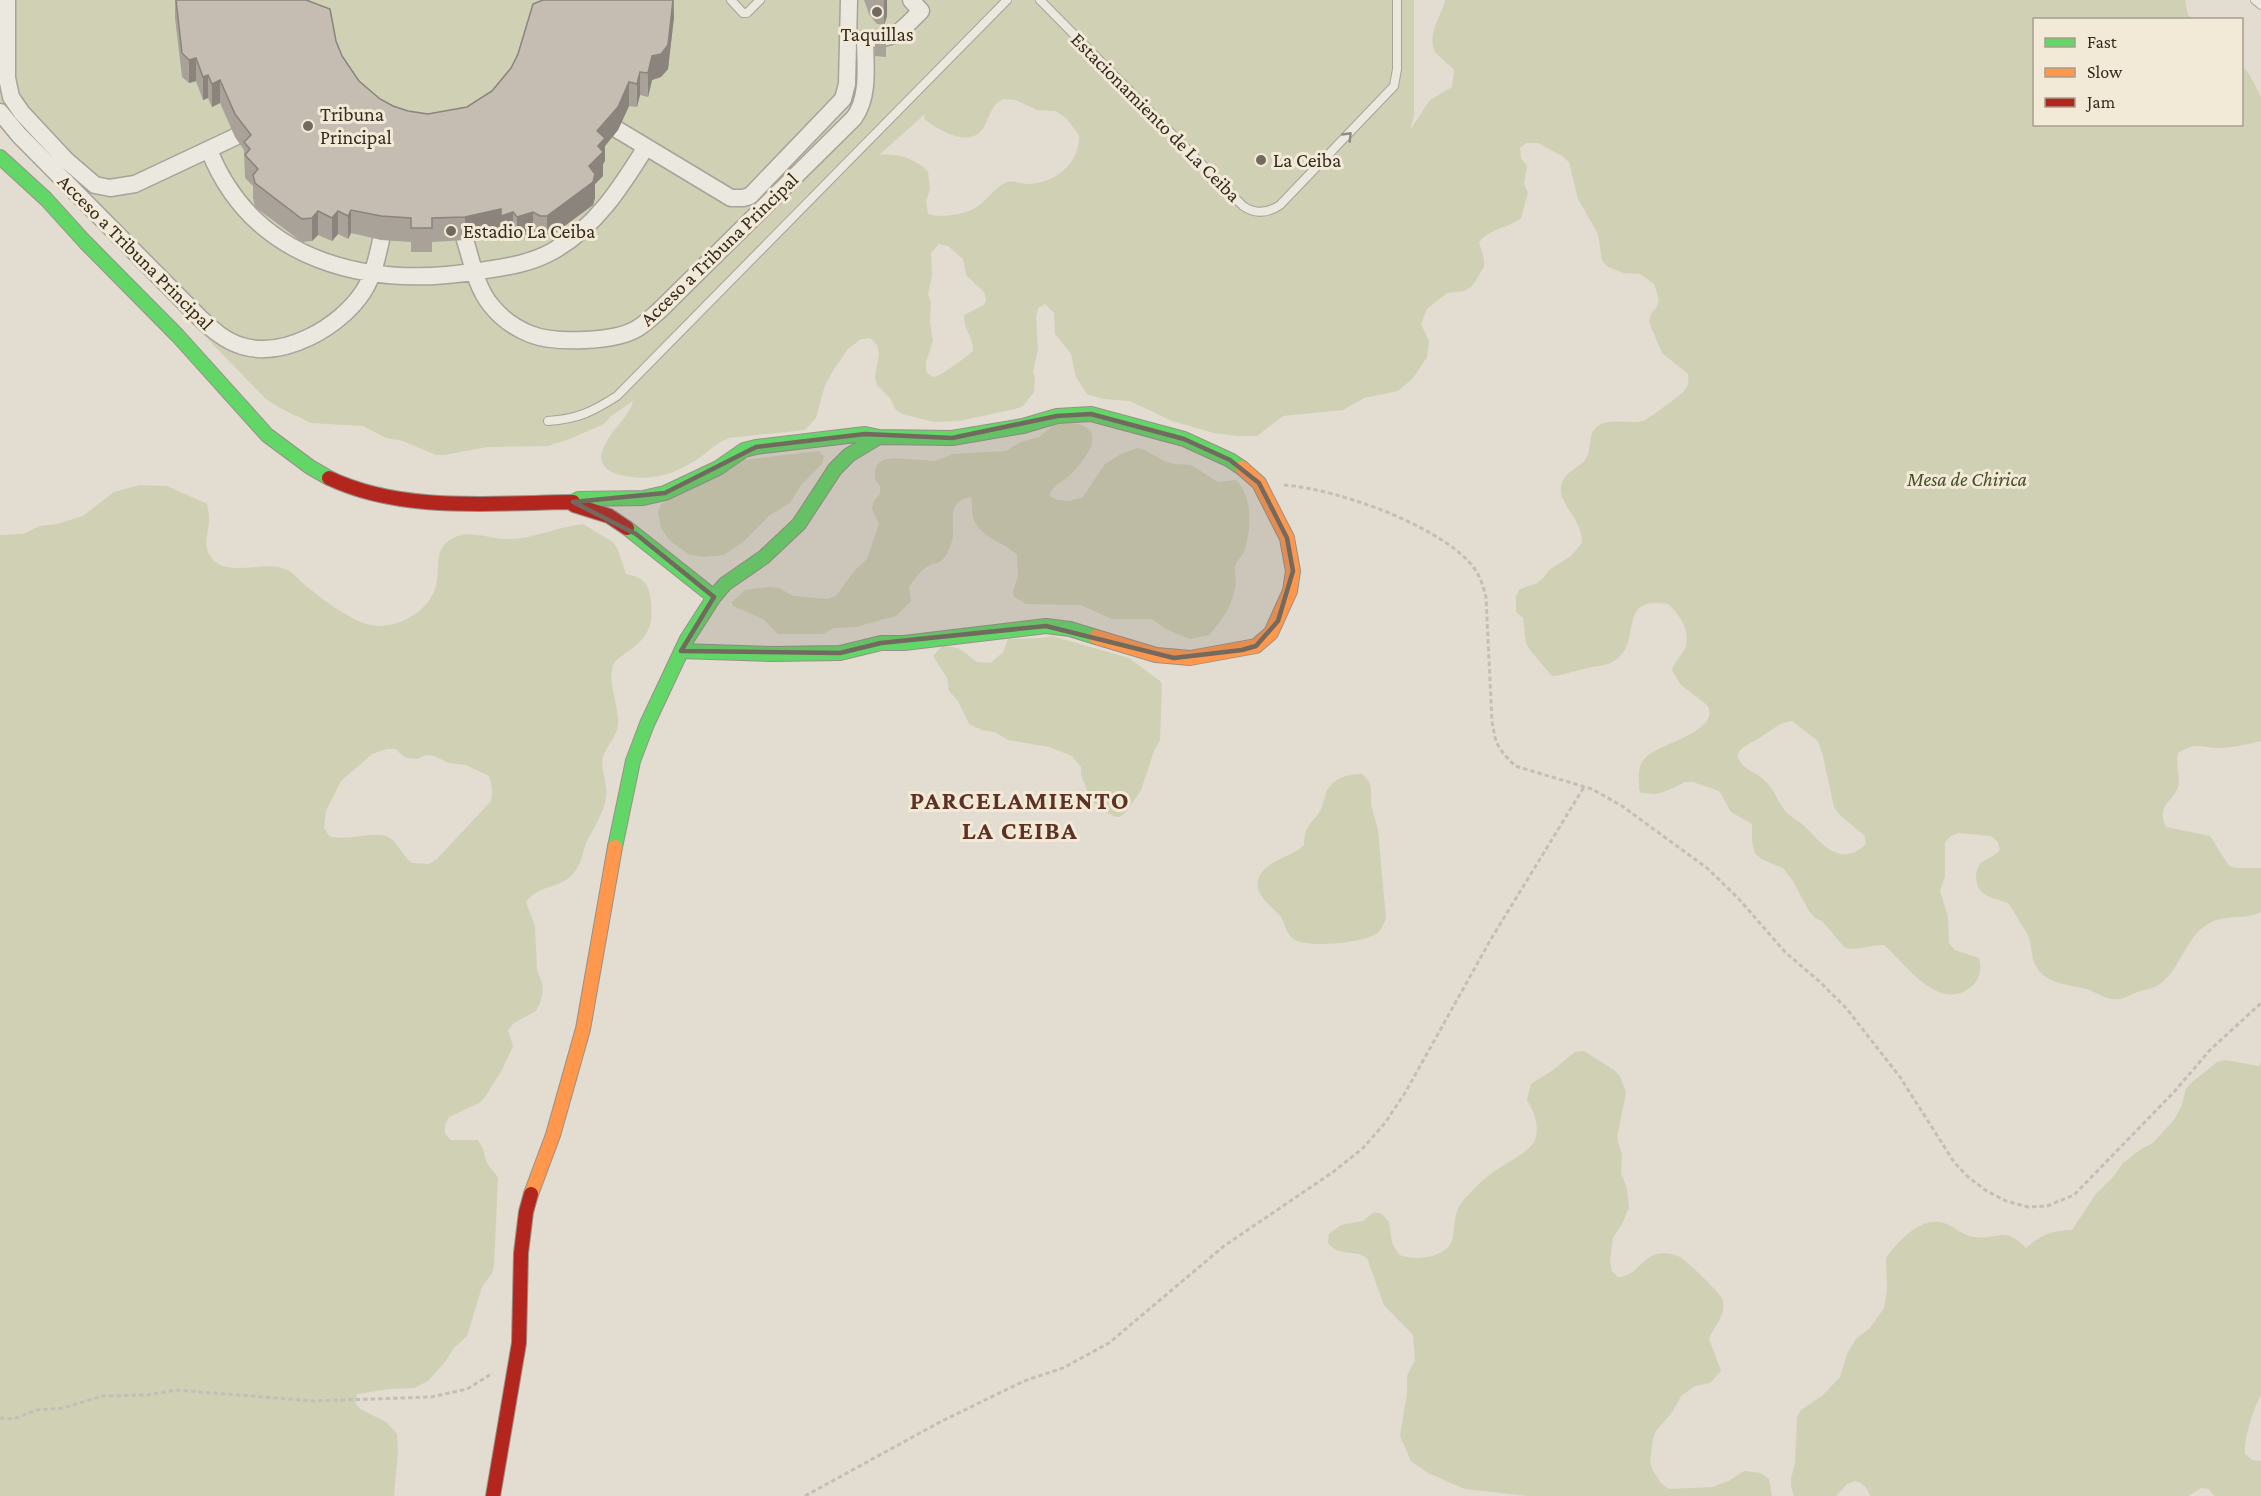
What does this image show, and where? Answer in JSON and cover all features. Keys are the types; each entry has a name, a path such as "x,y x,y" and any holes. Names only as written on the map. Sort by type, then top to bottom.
{"street":[{"name":"Acceso a Tribuna Principal","path":"7,0 3,37 8,87 15,104 66,160 95,185 110,188 135,184 235,137"},
{"name":"Acceso a Tribuna Principal","path":"618,130 731,198 750,196 843,99 847,84 849,0"},
{"path":"848,38 881,39 895,36 916,5"},
{"name":"Acceso a Tribuna Principal","path":"465,240 481,290 491,305 509,321 530,334 556,339 585,339 615,335 638,328 668,302 854,118 861,106 864,92 865,39"},
{"name":"Acceso a Tribuna Principal","path":"0,112 19,135 200,318 230,341 243,347 270,350 322,330 349,309 363,292 381,240"},
{"path":"209,150 220,174 238,202 274,234 308,256 345,269 405,277 475,272 532,261 556,250 599,215 646,147"},
{"path":"0,157 46,199 85,242 194,352 267,435 310,467 360,490 446,504 573,502 579,499 644,498 665,493 717,468 744,450 756,447 865,434 879,437 952,438 992,433 1057,416 1091,414 1184,439 1230,460 1247,471 1259,483 1287,538 1293,571 1290,591 1271,633 1256,646 1213,656 1174,658 1130,648 1070,629 1046,626 881,644 840,653 773,654 681,651"},
{"path":"493,1496 521,1320 521,1253 526,1212 532,1186 560,1114 582,1029 601,935 625,789 647,724 681,651 702,613 714,597 725,584 764,556 799,524 835,469 849,455 879,437"},
{"path":"573,502 574,505 609,516 636,534 714,597"}],"lane":[{"path":"731,0 743,13 747,14 760,0"},
{"path":"548,421 568,420 586,415 617,396 1007,0"},
{"name":"Estacionamiento de La Ceiba","path":"1040,0 1243,206 1257,213 1273,210 1280,205 1391,91 1396,80 1397,69 1397,0"},
{"path":"2255,0 2261,5"}],"path":[{"path":"1259,483 1322,492 1407,521 1437,537 1471,564 1482,581 1486,597 1491,722 1496,742 1503,753 1515,765 1584,787 1622,806 1707,868 1738,898 1785,952 1833,995 1872,1040 1900,1077 1954,1162 1966,1176 1985,1190 2006,1201 2028,1207 2047,1206 2074,1195 2174,1092 2210,1050 2261,1003"},
{"path":"805,1496 940,1422 1024,1381 1063,1368 1109,1343 1224,1246 1333,1172 1363,1148 1385,1124 1405,1093 1491,939 1584,787"},
{"path":"0,1418 13,1419 37,1410 63,1408 103,1396 146,1395 176,1390 314,1401 431,1397 467,1389 497,1370 517,1353"}],"highlighted area":[{"path":"1091,414 1184,439 1230,460 1259,483 1287,538 1293,571 1278,621 1256,646 1242,650 1174,658 1046,626 881,643 840,653 681,651 714,597 636,534 573,502 665,493 756,447 865,434 952,438 1057,416"}],"green space":[{"name":"Mesa de Chirica","path":"0,0 1414,0 1414,116 1410,130 1430,100 1452,87 1454,70 1436,53 1432,39 1445,0 2185,0 2188,15 2192,18 2033,18 2033,126 2243,126 2243,67 2261,97 2261,741 2223,748 2195,746 2178,753 2178,787 2164,809 2163,820 2166,827 2210,836 2229,866 2261,868 2261,912 2255,915 2221,919 2208,924 2194,937 2173,970 2160,984 2123,998 2109,998 2087,989 2050,980 2040,972 2033,959 2029,938 2008,903 1983,893 1977,885 1978,867 2000,850 1998,842 1991,836 1959,833 1951,836 1945,842 1945,876 1940,891 1948,917 1949,943 1955,950 1979,958 1980,969 1971,987 1959,993 1947,994 1923,983 1884,945 1845,948 1822,921 1815,918 1809,911 1793,881 1783,868 1761,859 1755,853 1752,824 1731,812 1719,791 1693,782 1685,782 1656,794 1641,793 1639,771 1645,758 1698,730 1706,722 1709,714 1707,705 1681,685 1672,670 1687,640 1680,617 1668,604 1643,605 1633,618 1627,645 1618,658 1604,665 1552,676 1526,643 1523,618 1516,612 1516,596 1520,589 1537,583 1549,570 1571,556 1582,543 1578,526 1563,500 1561,487 1564,478 1585,460 1594,430 1608,422 1643,421 1684,391 1688,383 1688,374 1662,353 1649,322 1659,299 1654,284 1640,274 1624,273 1608,267 1602,261 1598,234 1578,199 1569,162 1538,143 1526,143 1520,148 1521,158 1527,166 1524,184 1528,193 1521,218 1488,234 1479,242 1484,267 1471,287 1464,291 1447,293 1427,309 1421,324 1429,341 1427,357 1413,378 1398,391 1364,398 1343,410 1283,416 1257,436 1214,433 1172,421 1130,401 1103,399 1087,394 1076,377 1071,354 1055,334 1054,313 1045,304 1038,308 1036,318 1038,349 1033,371 1034,392 1023,406 959,421 934,422 902,414 896,410 890,398 877,385 875,377 879,354 877,345 870,338 861,339 848,349 834,369 825,385 816,418 805,430 729,438 682,468 653,477 620,475 607,469 602,461 601,457 608,440 631,408 633,401 611,416 604,424 548,446 487,447 436,455 403,441 386,438 363,426 311,423 266,399 0,125","holes":["1016,100 1037,110 1056,111 1067,119 1079,135 1075,155 1070,163 1064,170 1048,180 1028,184 1008,182 995,190 976,208 948,216 934,215 928,214 926,201 930,189 928,172 906,158 879,155 925,114 924,119 946,133 972,137 979,133 999,101","939,244 948,246 963,259 966,275 984,292 986,300 984,305 964,315 973,351 933,377 926,372 926,362 933,341 930,323 931,302 928,294 932,276 931,253","1792,721 1818,741 1834,807 1865,836 1866,844 1856,851 1838,854 1823,845 1787,813 1766,782 1739,760 1737,755 1745,746 1775,727"]},
{"path":"1056,423 1084,426 1090,431 1092,437 1092,444 1079,466 1052,489 1050,496 1057,500 1070,501 1083,497 1105,464 1137,448 1164,461 1191,465 1218,482 1236,480 1242,487 1246,495 1249,514 1247,542 1235,567 1235,589 1230,604 1209,635 1190,639 1166,629 1152,619 1112,619 1081,605 1026,604 1014,597 1013,592 1018,576 1017,555 986,535 976,524 971,497 962,500 954,509 953,538 946,555 940,562 931,564 918,575 909,587 911,601 896,616 855,627 834,628 823,634 778,634 763,619 733,606 732,602 745,590 767,587 779,588 793,596 827,599 836,596 854,571 867,559 879,524 872,509 874,501 880,494 880,486 875,479 875,470 883,460 894,458 935,461 953,454 1006,451 1021,442 1039,437"},
{"path":"819,451 824,456 822,464 801,485 790,503 770,515 743,542 724,555 703,557 690,555 669,540 661,528 658,512 661,504 743,460"},
{"path":"140,485 167,486 207,504 209,522 207,549 220,565 230,568 264,566 285,569 339,610 358,621 376,626 395,624 421,610 436,586 440,551 450,540 463,535 474,534 513,539 583,524 613,542 626,574 642,581 649,591 652,614 648,629 640,641 617,660 613,667 611,677 618,724 616,733 603,757 606,792 603,809 586,843 579,865 572,875 559,884 538,891 526,902 535,926 537,970 543,986 540,1003 536,1011 514,1023 508,1030 513,1046 502,1070 485,1097 479,1103 449,1117 445,1125 445,1134 451,1140 477,1140 482,1146 488,1165 498,1178 492,1273 482,1287 467,1336 454,1348 428,1381 414,1388 357,1394 355,1402 360,1409 386,1422 397,1434 398,1451 394,1496 0,1496 0,535 23,534 40,526 57,524 83,516 114,492","holes":["395,749 406,758 417,759 426,755 449,763 466,765 489,776 490,779 491,801 437,859 429,864 412,863 390,838 377,835 345,838 329,836 324,828 326,811 341,781 372,754"]},
{"path":"1052,636 1129,658 1160,681 1162,685 1160,740 1141,790 1127,811 1120,817 1104,811 1091,800 1081,775 1081,767 1072,756 1049,747 1008,740 995,732 982,730 969,724 958,701 949,691 947,678 933,656 942,646 949,646 961,650 977,662 991,663 1003,652 1008,639"},
{"path":"1362,774 1368,780 1371,788 1371,805 1378,830 1386,919 1378,933 1359,940 1312,944 1295,940 1288,933 1281,917 1260,893 1259,877 1274,862 1304,845 1307,829 1320,811 1326,793 1336,780"},
{"path":"1584,1051 1620,1076 1626,1093 1617,1138 1622,1155 1621,1173 1627,1189 1629,1207 1613,1238 1610,1261 1612,1271 1618,1277 1624,1276 1634,1271 1651,1256 1660,1253 1671,1254 1680,1257 1723,1300 1723,1311 1709,1339 1721,1371 1710,1383 1695,1386 1681,1396 1673,1411 1656,1431 1650,1461 1652,1469 1661,1483 1669,1489 1712,1487 1729,1481 1744,1471 1761,1473 1769,1479 1772,1496 1528,1496 1465,1489 1428,1473 1411,1461 1400,1436 1407,1393 1407,1376 1415,1360 1413,1335 1384,1305 1367,1258 1332,1247 1328,1243 1329,1234 1341,1225 1363,1221 1374,1212 1382,1214 1389,1222 1392,1243 1399,1255 1424,1258 1442,1252 1450,1244 1456,1214 1465,1198 1488,1176 1523,1153 1535,1140 1537,1124 1527,1100 1531,1084 1575,1052"},
{"path":"2225,1060 2259,1066 2261,1062 2261,1395 2250,1424 2245,1454 2252,1460 2261,1461 2261,1496 2214,1496 2209,1489 2201,1488 2188,1496 1870,1496 1865,1486 1855,1481 1847,1484 1836,1496 1794,1496 1791,1479 1795,1463 1797,1417 1801,1410 1822,1396 1840,1377 1847,1354 1856,1339 1870,1328 1884,1308 1887,1291 1886,1258 1903,1238 1918,1227 1935,1222 1948,1224 1974,1237 2006,1235 2026,1248 2047,1234 2072,1230 2095,1195 2123,1163 2144,1147 2152,1144 2174,1120 2182,1105 2186,1089 2191,1083 2217,1062"}],"building":[{"name":"Tribuna Principal","path":"176,0 306,0 330,9 336,41 342,56 359,81 380,99 393,106 428,114 467,107 492,91 511,68 518,54 533,4 543,0 673,0 668,45 661,54 652,56 648,73 640,72 637,84 629,82 618,107 597,131 605,138 598,146 603,152 589,166 595,174 593,182 547,216 540,216 533,212 517,217 513,212 501,216 501,209 465,217 432,218 432,228 411,228 411,218 381,216 351,210 348,216 338,211 332,218 318,211 312,218 302,219 255,183 253,175 258,169 245,155 250,149 244,142 251,135 235,114 220,80 212,84 208,75 203,77 196,58 189,60 182,53"},
{"path":"881,28 886,33 875,33"}],"traffic: fast":[{"path":"0,157 46,199 178,336 267,435 329,478"},
{"path":"573,502 579,499 643,498 665,493 718,468 744,450 756,447 865,434 879,437 952,438 1023,426 1057,416 1091,414 1184,439 1242,468"},
{"path":"615,847 633,761 647,724 687,639 714,597 725,584 764,557 799,524 835,469 849,455 879,437"},
{"path":"627,528 714,597"},
{"path":"681,651 773,654 840,653 881,643 904,643 1046,626 1070,629 1096,637"}],"traffic: slow":[{"path":"1096,637 1156,655 1190,658 1256,646 1271,633 1290,591 1293,571 1287,538 1259,483 1242,468"},
{"path":"531,1194 553,1135 583,1029 615,847"}],"traffic: jam":[{"path":"329,478 387,497 417,501 449,504 573,502 574,505 609,516 627,528"},
{"path":"493,1496 519,1343 521,1253 526,1212 531,1194"}],"place":[{"name":"Taquillas","path":"877,12"},
{"name":"Tribuna Principal","path":"308,126"},
{"name":"La Ceiba","path":"1261,160"},
{"name":"Estadio La Ceiba","path":"451,231"}],"district":[{"name":"PARCELAMIENTO LA CEIBA","path":"1020,815"}]}
